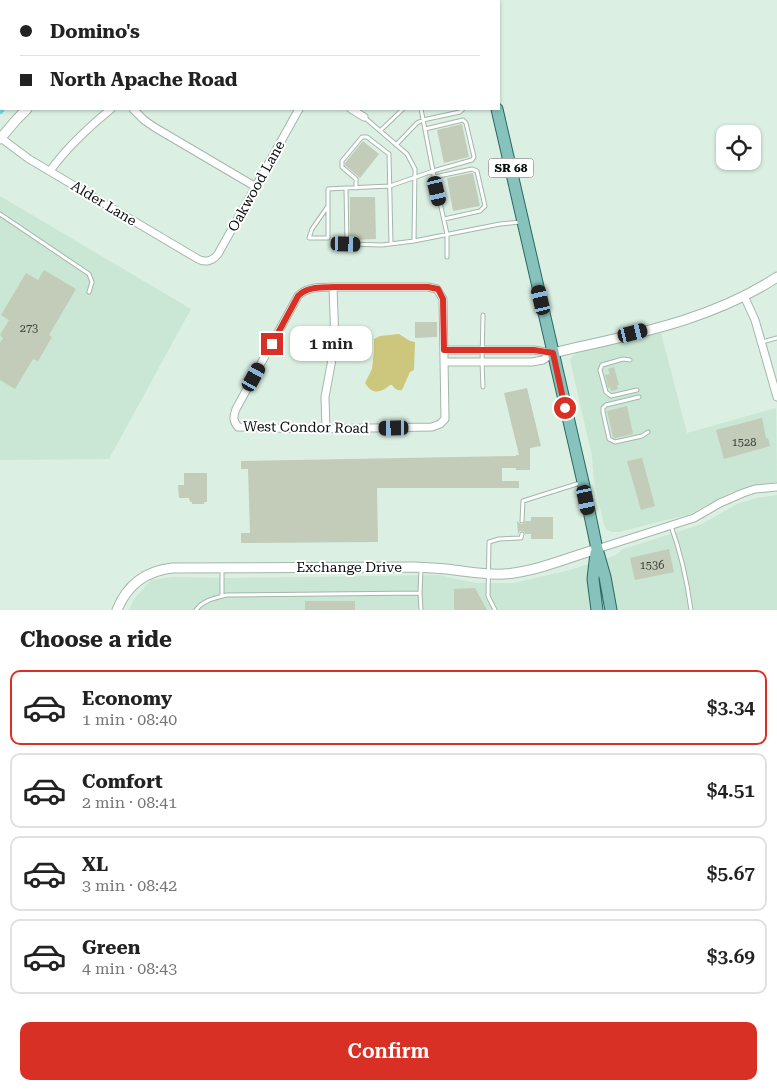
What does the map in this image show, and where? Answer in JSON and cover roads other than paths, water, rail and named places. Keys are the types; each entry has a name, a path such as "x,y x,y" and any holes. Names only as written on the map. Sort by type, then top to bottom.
{"main road":[{"name":"SR 68","path":"497,110 611,610"},
{"name":"SR 68","path":"596,549 593,579 597,610"}],"street":[{"path":"0,139 27,110"},
{"path":"50,171 70,146 111,110"},
{"path":"134,110 149,124 256,187"},
{"name":"Oakwood Lane","path":"210,261 218,254 298,110"},
{"path":"352,110 364,118"},
{"name":"Alder Lane","path":"0,139 20,153 198,259 204,262 210,261"},
{"path":"326,428 325,397 335,343 333,287 428,287 438,289 443,299 444,362 538,361 553,353 708,312 744,296 777,277"},
{"name":"West Condor Road","path":"333,287 303,291 298,296 236,409 233,416 234,422 238,427 432,427 445,420 444,362"},
{"path":"744,296 753,313 777,397"},
{"path":"444,350 534,350 553,353"},
{"path":"596,549 694,518 732,497 755,490 777,487"},
{"name":"Exchange Drive","path":"117,610 122,598 141,578 156,571 172,568 421,568 509,574 526,571 596,549"}],"lane":[{"path":"380,131 402,110"},
{"path":"421,110 447,234 447,257"},
{"path":"396,145 417,123 460,112 461,110"},
{"path":"364,118 407,154 415,169 414,241"},
{"path":"328,206 312,229 309,238 328,238 328,206 328,189 390,186 433,171 468,162 474,157 466,123 463,120 425,128"},
{"path":"356,188 356,179 342,167 342,161 362,137 367,137 389,154 391,244"},
{"path":"434,177 472,169 477,171 484,206 480,211 444,219"},
{"path":"346,188 346,244 391,244 500,224 523,222"},
{"path":"0,214 89,274 92,282 89,292"},
{"path":"483,315 483,387"},
{"path":"762,342 777,338"},
{"path":"630,360 623,359 602,365 600,370 608,395 637,390"},
{"path":"639,397 606,405 603,408 609,438 614,442 642,436 648,432"},
{"path":"522,521 523,501 583,482"},
{"path":"671,526 683,562 691,610"},
{"path":"495,610 488,596 489,542 499,539 521,538 522,534"},
{"path":"222,568 222,596"},
{"path":"420,610 421,568"},
{"path":"195,609 210,599 227,595 420,593"}]}
